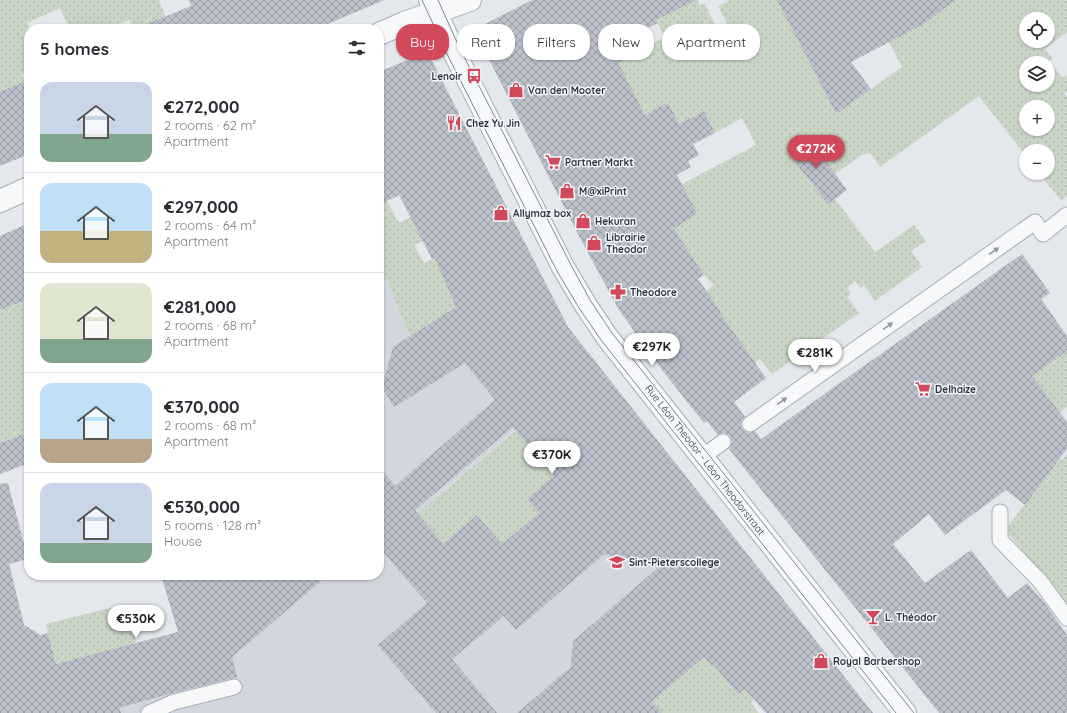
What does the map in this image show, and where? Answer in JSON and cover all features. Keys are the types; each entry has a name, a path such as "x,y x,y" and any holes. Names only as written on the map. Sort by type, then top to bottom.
{"street":[{"path":"384,32 404,23 433,6 470,0"},
{"name":"Rue Léon Theodor - Léon Theodorstraat","path":"433,6 454,52 584,304 607,337 905,713"},
{"path":"0,201 24,190"}],"lane":[{"path":"750,424 1035,222 1043,234 1067,215"},
{"path":"702,457 723,442"},
{"path":"1000,512 1000,540 1040,580 1067,618"},
{"path":"149,713 174,702 234,687"}],"shaded area":[{"path":"532,260 566,322 541,336 517,428 418,513 468,573 586,473 721,521 763,574 712,616 719,645 638,713 0,713 0,678 203,626 192,580 384,580 384,281 387,280 410,336"}],"green space":[{"path":"0,0 161,0 159,1 166,18 151,24 131,24 129,20 119,24 68,24 60,8 28,24 24,24 24,74 21,75 24,82 0,92"},
{"path":"680,0 697,0 700,5 704,3 715,24 662,24 662,31 656,20"},
{"path":"730,0 777,0 836,114 902,67 889,42 926,23 915,0 1067,0 1067,32 1055,41 1055,12 1019,12 1019,48 1046,48 1045,49 1051,56 1019,56 1019,92 1055,92 1055,69 1062,78 1066,75 1067,77 1067,91 1064,93 1067,97 1067,196 1061,200 1045,180 1055,180 1055,144 1019,144 1019,147 979,96 880,167 871,154 868,153 862,155 835,174 806,134 795,142 808,179 828,204 835,199 875,252 914,225 926,241 911,251 922,267 875,301 864,285 860,288 855,281 847,288 851,294 847,297 859,313 772,374 760,359 747,368 720,313 721,312 714,302 700,312 692,302 714,285 704,275 694,260 649,247 696,213 682,184 756,145 742,118 715,133 704,111 679,124 645,115 625,76 587,95 606,60 654,60 654,43 662,39 662,60 760,60 760,24 727,24 718,6"},
{"path":"399,194 387,201 399,223 419,213 431,237 414,245 424,263 435,258 467,301 410,336 387,280 384,281 384,198"},
{"path":"24,301 24,434 0,443 0,310"},
{"path":"1067,351 1067,407 1060,413 1032,376"},
{"path":"516,430 527,443 579,458 527,499 539,513 502,544 477,515 443,544 418,513"},
{"path":"1067,454 1067,603 1005,530 1060,459 1062,460"},
{"path":"118,606 131,616 136,643 56,664 46,624"},
{"path":"704,657 712,665 719,659 732,687 738,694 745,689 765,691 751,703 759,713 650,712 657,706 652,701"}],"building":[{"path":"189,0 384,0 328,24 147,24 191,6"},
{"path":"532,0 696,0 656,20 658,23 654,25 598,24 598,60 624,60 618,63 645,115 668,103 679,124 704,111 715,133 693,144 699,155 688,161 691,167 677,175 697,213 674,229 704,275 698,279 766,378 734,402 745,417 741,424 742,429 750,433 755,431 761,439 1022,254 1050,293 1041,299 1067,336 1067,351 1032,376 1067,422 1067,449 1025,505 1006,490 945,535 929,514 893,544 925,583 971,550 1008,598 1027,583 1044,602 1067,635 1067,713 939,713 729,449 732,442 730,436 723,433 718,435 707,421 704,423 662,370 619,310 580,238 489,60 515,60 515,24 485,24"},
{"path":"777,0 955,0 924,24 851,62 871,89 836,114"},
{"path":"407,60 432,60 568,327 873,713 766,713 745,689 738,694 713,664 712,666 704,657 652,701 662,713 517,713 572,666 573,641 660,566 604,554 516,630 504,616 452,659 497,713 436,713 378,645 427,603 384,553 384,472 395,486 495,400 465,363 394,407 384,390 384,380 393,347 456,307 435,258 432,259 399,195 384,202 384,70","holes":["513,427 554,476 527,499 539,513 502,544 477,515 443,544 415,510"]},
{"path":"24,82 24,156 0,166 0,92"},
{"path":"806,134 847,190 828,204 785,149"},
{"path":"24,225 24,301 0,310 0,236"},
{"path":"24,434 24,465 0,474 0,443"},
{"path":"8,483 24,544 24,560 9,564 24,625 41,635 48,633 56,664 178,632 162,580 322,580 232,657 237,677 119,708 121,713 0,713 0,484"}],"tram line":[{"path":"422,0 448,56 557,271 579,308 601,340 896,713"},
{"path":"438,0 460,49 570,263 590,300 612,333 914,713"}],"place":[{"name":"Lenoir","path":"474,76"},
{"name":"Van den Mooter","path":"516,90"},
{"name":"Chez Yu Jin","path":"454,123"},
{"name":"Partner Markt","path":"553,162"},
{"name":"M@xiPrint","path":"567,191"},
{"name":"Allymaz box","path":"501,213"},
{"name":"Hekuran","path":"583,221"},
{"name":"Librairie Theodor","path":"594,243"},
{"name":"Theodore","path":"618,292"},
{"name":"Delhaize","path":"923,389"},
{"name":"Sint-Pieterscollege","path":"617,562"},
{"name":"L. Théodor","path":"873,617"},
{"name":"Royal Barbershop","path":"821,661"}]}
